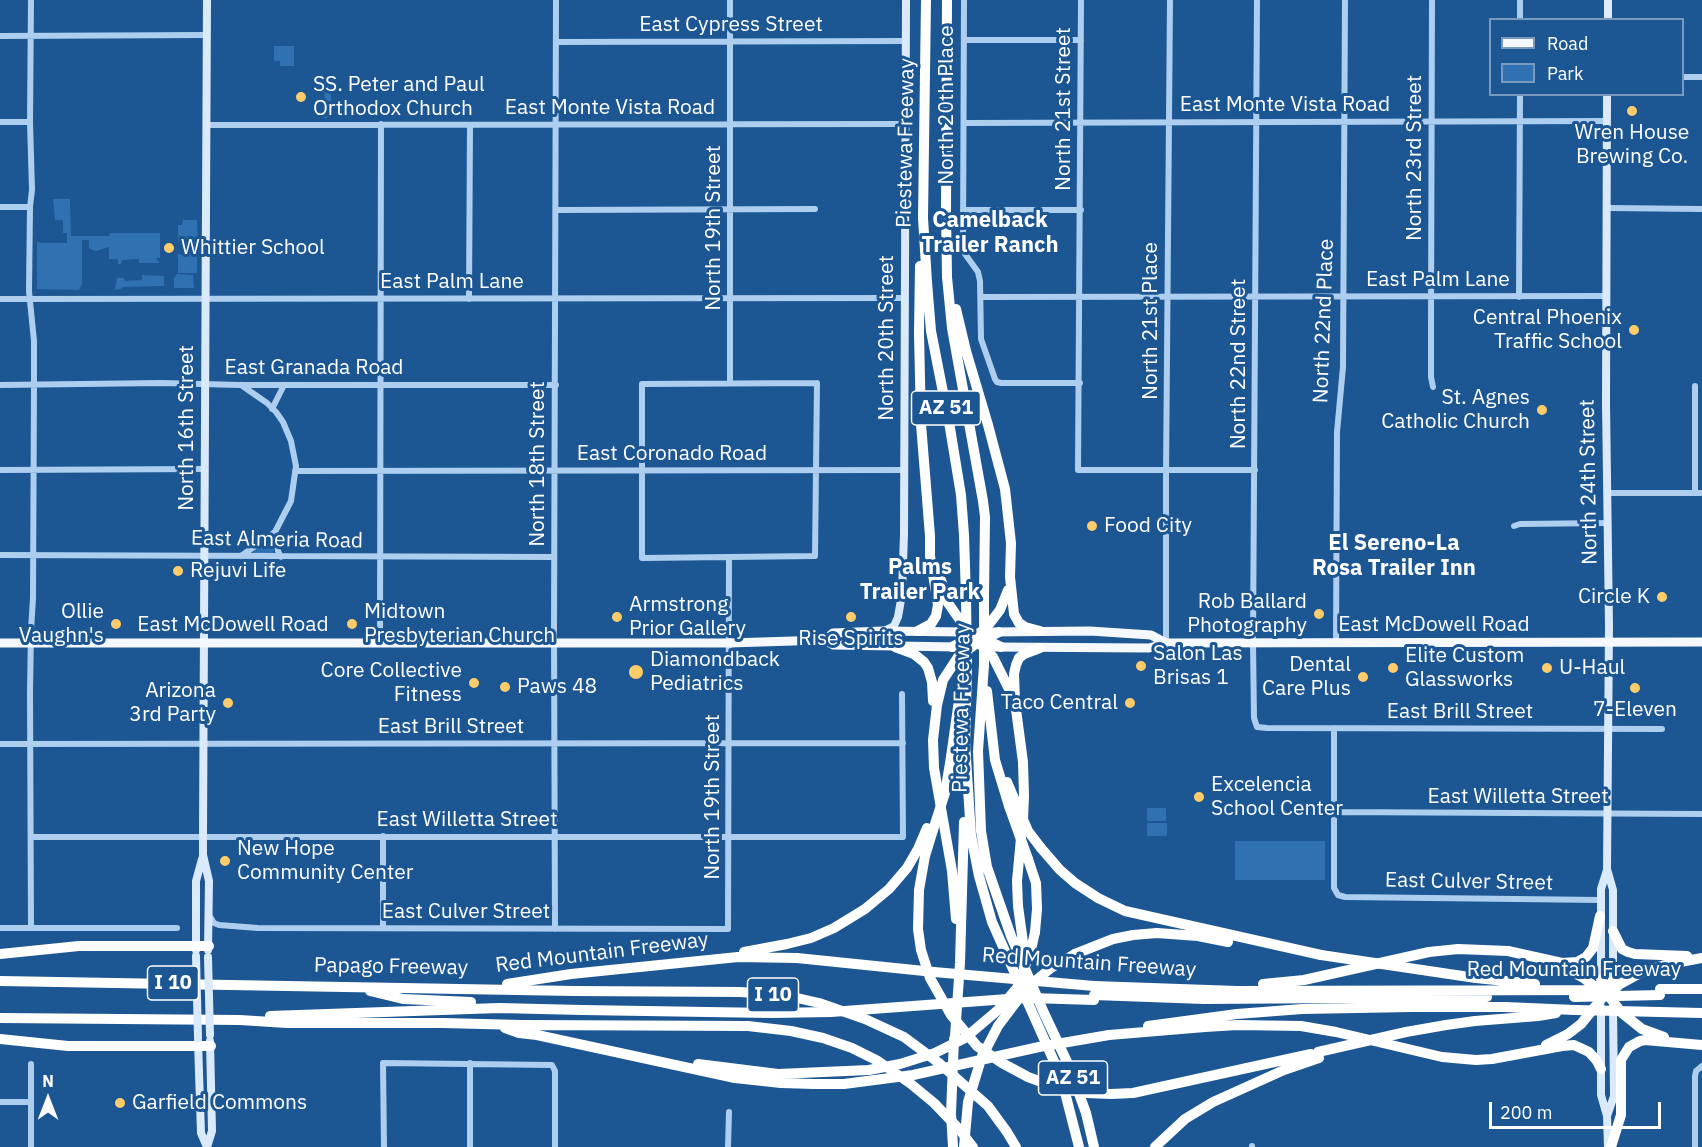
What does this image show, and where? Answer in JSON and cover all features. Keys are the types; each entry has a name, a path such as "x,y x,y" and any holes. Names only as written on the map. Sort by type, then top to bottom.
{"highway":[{"name":"Piestewa Freeway","path":"927,0 923,218 931,331 961,495 966,598 967,666 959,696 960,963 951,1113 953,1147"},
{"name":"Piestewa Freeway","path":"947,0 947,277 952,328 985,517 984,664 978,751 981,831 987,867 995,892 1030,981 1069,1066 1086,1113 1094,1147"},
{"path":"918,631 931,624 937,612 937,596 930,556 921,424 919,283 923,218"},
{"path":"947,277 1005,489 1011,543 1012,608 1016,619 1025,627 1040,631"},
{"path":"930,536 948,603 962,624 993,657 1015,702"},
{"path":"934,721 945,674 1000,610 1011,578"},
{"path":"958,632 1001,647"},
{"path":"952,647 999,632"},
{"path":"895,646 914,654 928,668 932,682 934,768 952,872 960,963"},
{"path":"1030,981 1018,906 1017,881 1024,796 1014,674 1016,665 1023,654 1040,648"},
{"path":"635,1056 778,1074 869,1070 900,1064 935,1053 965,1038 998,1010 1017,988 1031,950 1037,909 1036,883 995,759 984,664"},
{"path":"990,717 1007,782 1028,831 1060,870 1075,883 1098,898 1125,911 1321,956"},
{"path":"699,960 803,940 834,928 865,909 907,868 918,849 950,757 960,739"},
{"path":"960,739 971,835 979,876 992,922 1061,1077 1079,1147"},
{"path":"950,757 945,793 921,875 917,909 921,950 930,978 951,1015 970,1038 989,1055 1028,1077 1052,1086 1087,1093 1133,1093 1318,1055 1446,1025 1575,1010"},
{"path":"1197,990 1237,984 1274,984 1304,980 1442,950 1491,949 1520,953 1553,962 1577,962 1586,957 1595,943 1600,916"},
{"path":"1613,931 1622,949 1635,954 1702,957"},
{"path":"964,1147 968,1102 984,1053 998,1026 1029,986 1051,968 1075,954 1113,939 1157,933 1198,936 1266,948 1574,991"},
{"path":"0,954 79,946 208,951"},
{"name":"Red Mountain Freeway","path":"477,988 571,974 738,957 797,958 934,972 1094,994 1197,990 1574,991 1606,994 1702,989"},
{"path":"1520,1054 1568,1034 1588,1017 1606,994 1642,972 1702,957"},
{"path":"1553,962 1606,994 1622,1013 1642,1029 1664,1037 1702,1044"},
{"name":"Papago Freeway","path":"0,981 740,992 784,996 819,1003 865,1019 904,1037 988,1106 1016,1147"},
{"path":"345,986 404,999 582,1007"},
{"path":"240,1020 283,1015 438,1009 853,1006 1008,993 1204,999 1574,991 1702,995"},
{"path":"1094,994 1204,1004 1303,1003 1412,1007"},
{"name":"Red Mountain Freeway","path":"490,1023 519,1032 735,1078 781,1083 844,1084 905,1077 1161,1023 1237,1014 1302,1009 1412,1007 1516,1007 1702,1013"},
{"path":"1044,1013 1077,1106 1085,1147"},
{"name":"I 10","path":"0,1018 240,1020 287,1023 748,1026 791,1031 823,1038 852,1048 878,1061 934,1103 973,1147"},
{"path":"1109,1035 1205,1027 1281,1025 1336,1032 1460,1060 1492,1059 1574,1045 1589,1052 1601,1070"},
{"path":"0,1040 68,1046 210,1041"},
{"path":"1609,1147 1621,1114 1621,1060 1629,1047 1645,1040 1702,1044"},
{"path":"1155,1147 1185,1119 1213,1102 1318,1055"}],"main road":[{"name":"North 16th Street","path":"207,0 203,855 209,881 208,951 212,1131 207,1147"},
{"name":"North 20th Street","path":"883,631 896,624 901,600 904,534 906,0"},
{"path":"1608,0 1608,18"},
{"name":"North 24th Street","path":"1607,96 1607,869 1613,890 1613,931 1606,994 1601,1095 1607,1116 1609,1147"},
{"name":"East McDowell Road","path":"999,632 1090,631 1151,635 1166,643"},
{"name":"East McDowell Road","path":"825,640 833,633 958,632"},
{"name":"East McDowell Road","path":"0,643 729,643 825,640 833,645 952,647"},
{"name":"East McDowell Road","path":"1001,647 1149,648 1166,643 1702,642"},
{"name":"North 16th Street","path":"203,855 196,881 196,951 201,1133 207,1147"},
{"name":"North 24th Street","path":"1607,869 1600,889 1600,916 1614,1096 1607,1116"}],"street":[{"path":"30,0 30,164 32,174 30,299 34,341 30,744 31,928"},
{"name":"North 18th Street","path":"555,929 556,0"},
{"name":"North 19th Street","path":"730,0 730,384"},
{"name":"North 20th Place","path":"964,0 963,245 965,254 978,272 981,281 981,339 995,380 1001,384 1080,383"},
{"name":"North 21st Street","path":"1081,0 1078,470 1166,470"},
{"name":"North 21st Place","path":"1166,643 1170,0"},
{"name":"North 22nd Street","path":"1257,0 1253,643 1254,717 1257,727"},
{"name":"North 22nd Place","path":"1336,643 1336,432 1342,380 1345,0"},
{"name":"North 23rd Street","path":"1432,0 1431,377 1433,387"},
{"path":"1520,0 1520,18"},
{"path":"0,36 207,35"},
{"name":"East Cypress Street","path":"556,42 906,40"},
{"path":"964,40 1081,40"},
{"path":"1684,77 1702,77"},
{"path":"1519,297 1520,96"},
{"name":"East Monte Vista Road","path":"964,123 1607,121"},
{"path":"0,122 30,122"},
{"path":"380,644 381,124"},
{"name":"East Monte Vista Road","path":"206,125 906,124"},
{"path":"469,299 470,125"},
{"path":"0,207 30,207"},
{"path":"1607,208 1702,209"},
{"path":"556,210 815,209"},
{"path":"963,210 1080,210"},
{"name":"East Palm Lane","path":"982,297 1607,296"},
{"name":"East Palm Lane","path":"0,299 904,298"},
{"path":"817,383 815,556 642,558 642,384 730,384 817,383"},
{"name":"East Granada Road","path":"0,385 556,385"},
{"path":"240,385 259,397 283,422 294,452 296,471 291,501 275,532 240,557"},
{"path":"272,409 284,385"},
{"path":"1607,493 1699,493 1695,386"},
{"path":"0,470 205,470"},
{"name":"East Coronado Road","path":"296,471 904,470"},
{"path":"1166,470 1255,470"},
{"path":"1514,526 1520,524 1608,523"},
{"path":"275,532 281,557"},
{"name":"East Almeria Road","path":"0,555 554,557"},
{"name":"North 19th Street","path":"728,929 729,558"},
{"path":"902,694 903,743"},
{"name":"East Brill Street","path":"1257,727 1662,729"},
{"path":"1334,728 1334,812"},
{"name":"East Brill Street","path":"0,744 903,743"},
{"name":"East Willetta Street","path":"31,837 903,837 903,743"},
{"name":"East Willetta Street","path":"1334,812 1702,814"},
{"name":"East Culver Street","path":"1334,812 1334,888 1338,895 1345,897 1600,900"},
{"path":"383,836 383,928"},
{"name":"East Culver Street","path":"209,915 214,923 223,926 258,928 728,929"},
{"path":"0,928 177,928"},
{"path":"384,1147 383,1063 552,1065 555,1071 555,1147"},
{"path":"470,1063 470,1147"},
{"path":"31,1064 31,1147"},
{"path":"1695,1147 1696,1071 1702,1066"},
{"path":"0,1102 31,1102"},
{"path":"728,1147 729,1112"}],"green space":[{"path":"274,46 294,46 294,66 280,66 280,61 274,61"},
{"path":"331,78 331,118 321,118 321,111 325,111 324,80 320,80"},
{"path":"53,199 70,199 71,236 160,233 160,258 157,258 159,263 139,263 139,259 122,260 121,264 118,264 118,259 109,259 109,247 96,251 89,248 89,240 82,240 82,284 79,290 37,289 37,241 67,243 67,233 63,233 63,220 55,220"},
{"path":"183,220 197,220 198,248 182,248 182,242 178,241 178,225 182,225"},
{"path":"183,250 197,250 197,273 178,273 178,254 183,255"},
{"path":"177,274 193,275 194,288 174,288 174,278"},
{"path":"142,275 164,276 165,285 123,287 115,290 117,278 124,278 125,281 142,280"},
{"path":"269,540 273,542 274,554 253,553 255,549"},
{"path":"1242,803 1263,803 1263,816 1242,816"},
{"path":"1147,808 1166,808 1166,821 1147,821"},
{"path":"1147,823 1167,823 1167,836 1147,836"},
{"path":"1235,841 1325,841 1325,880 1235,880"}],"place":[{"name":"SS. Peter and Paul Orthodox Church","path":"301,97"},
{"name":"Wren House Brewing Co.","path":"1632,111"},
{"name":"Whittier School","path":"169,248"},
{"name":"Central Phoenix Traffic School","path":"1634,330"},
{"name":"St. Agnes Catholic Church","path":"1542,410"},
{"name":"Food City","path":"1092,526"},
{"name":"Rejuvi Life","path":"178,571"},
{"name":"Circle K","path":"1662,597"},
{"name":"Rob Ballard Photography","path":"1319,614"},
{"name":"Armstrong Prior Gallery","path":"617,617"},
{"name":"Rise Spirits","path":"851,617"},
{"name":"Ollie Vaughn's","path":"116,624"},
{"name":"Midtown Presbyterian Church","path":"352,624"},
{"name":"Salon Las Brisas 1","path":"1141,666"},
{"name":"Elite Custom Glassworks","path":"1393,668"},
{"name":"U-Haul","path":"1547,668"},
{"name":"Diamondback Pediatrics","path":"636,672"},
{"name":"Dental Care Plus","path":"1363,677"},
{"name":"Core Collective Fitness","path":"474,683"},
{"name":"Paws 48","path":"505,687"},
{"name":"7-Eleven","path":"1635,688"},
{"name":"Arizona 3rd Party","path":"228,703"},
{"name":"Taco Central","path":"1130,703"},
{"name":"Excelencia School Center","path":"1199,797"},
{"name":"New Hope Community Center","path":"225,861"},
{"name":"Garfield Commons","path":"120,1103"}],"district":[{"name":"Camelback Trailer Ranch","path":"990,234"},
{"name":"El Sereno-La Rosa Trailer Inn","path":"1394,556"},
{"name":"Palms Trailer Park","path":"920,580"}]}
